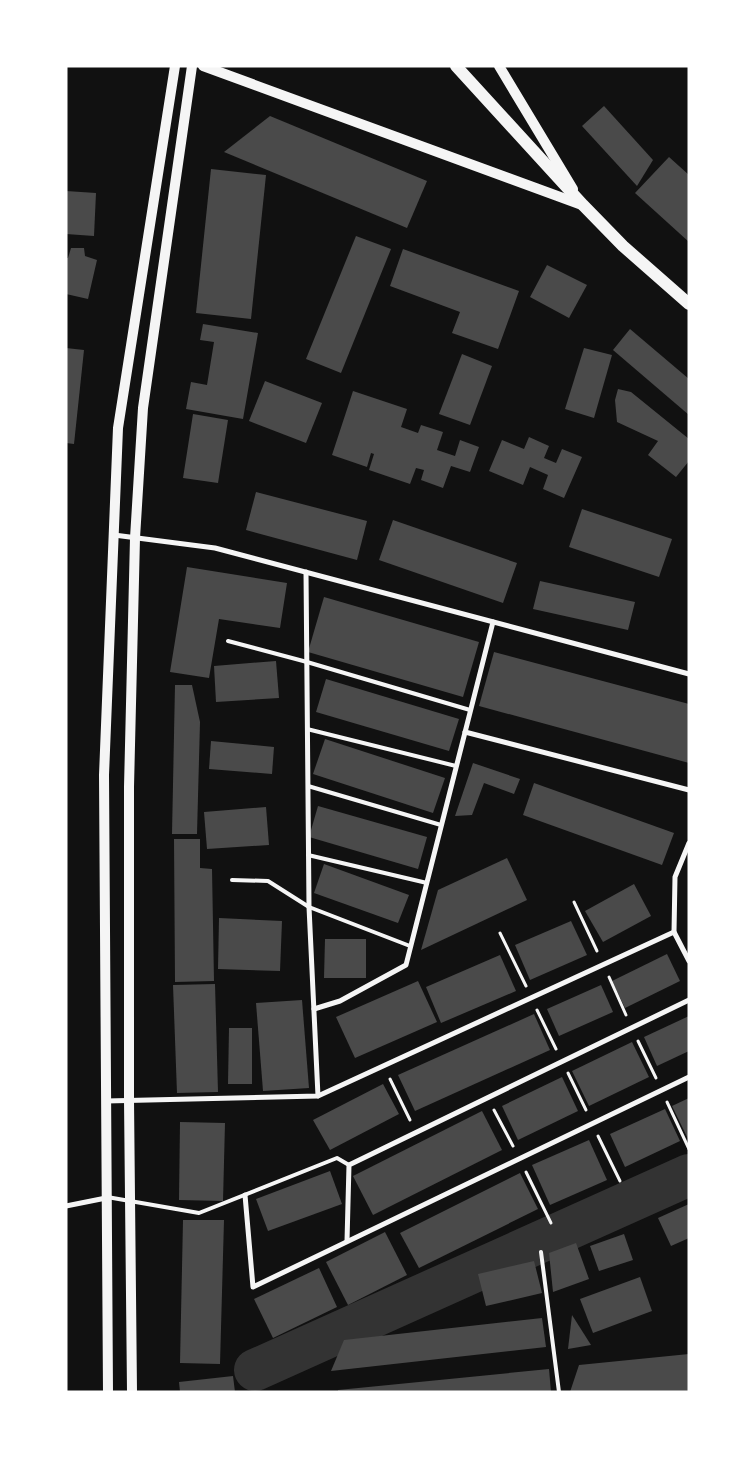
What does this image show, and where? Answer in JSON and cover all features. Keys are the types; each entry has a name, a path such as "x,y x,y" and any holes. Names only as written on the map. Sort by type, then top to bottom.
{"main road":[{"path":"108,1392 104,775 118,428 175,66"},
{"path":"132,1392 129,1201 129,787 135,538 143,408 192,66"},
{"path":"203,66 583,205"},
{"path":"456,66 583,205 624,246 689,304"},
{"path":"499,66 583,205"}],"street":[{"path":"114,535 215,548 689,674"},
{"path":"306,572 309,907 318,1096"},
{"path":"314,1009 340,1001 406,965 493,622"},
{"path":"465,732 689,790"},
{"path":"689,843 675,877 674,932 689,961"},
{"path":"106,1101 318,1096 674,932"},
{"path":"347,1241 349,1165 689,1000"},
{"path":"246,1194 253,1287 689,1077"},
{"path":"66,1206 107,1198"}],"lane":[{"path":"228,641 470,710"},
{"path":"307,728 456,766"},
{"path":"308,786 441,825"},
{"path":"308,855 427,883"},
{"path":"232,880 268,880 309,907 410,946"},
{"path":"107,1198 199,1213 337,1158 349,1165"},
{"path":"541,1252 559,1392"}],"path":[{"path":"384,1066 416,1132"}],"building":[{"path":"604,106 653,160 637,186 582,126"},
{"path":"270,116 427,181 407,228 224,152"},
{"path":"669,157 689,175 689,242 635,193"},
{"path":"211,169 266,175 251,319 196,313"},
{"path":"66,191 96,193 94,236 66,234"},
{"path":"356,236 391,249 341,373 306,359"},
{"path":"71,248 84,248 85,256 97,260 88,299 66,294 66,258 68,258"},
{"path":"403,249 519,291 498,349 452,333 460,312 390,286"},
{"path":"547,265 587,285 569,318 530,297"},
{"path":"203,324 258,333 243,419 186,409 191,382 207,385 214,342 200,340"},
{"path":"630,329 689,379 689,415 613,350"},
{"path":"66,348 84,350 74,444 66,443"},
{"path":"584,348 612,355 594,418 565,409"},
{"path":"462,354 492,366 470,425 439,414"},
{"path":"265,381 322,403 306,443 249,421"},
{"path":"618,389 631,392 689,439 689,461 676,477 648,455 658,441 617,422 615,400"},
{"path":"353,391 407,409 401,427 418,433 421,425 443,432 437,450 455,456 460,440 479,447 470,472 451,466 443,488 421,480 424,470 416,468 410,484 369,470 374,454 371,453 367,467 332,455"},
{"path":"193,414 228,420 218,483 183,478"},
{"path":"529,437 549,446 544,458 556,463 562,449 582,457 564,498 543,489 548,475 530,467 523,485 489,471 502,440 524,449"},
{"path":"256,492 367,521 357,560 246,530"},
{"path":"582,509 672,539 659,577 569,547"},
{"path":"393,520 517,563 503,603 379,560"},
{"path":"187,567 287,583 280,628 219,619 209,678 170,672"},
{"path":"540,581 635,602 628,630 533,609"},
{"path":"324,597 479,642 463,697 308,652"},
{"path":"494,652 689,704 689,763 479,706"},
{"path":"276,661 279,698 216,702 214,666"},
{"path":"326,679 459,719 449,751 316,712"},
{"path":"175,685 192,685 200,722 197,834 172,834"},
{"path":"325,739 445,778 433,813 313,774"},
{"path":"211,741 274,747 272,774 209,769"},
{"path":"473,763 520,779 514,794 484,783 472,815 455,816"},
{"path":"534,783 674,833 662,865 523,815"},
{"path":"318,806 427,837 418,869 309,837"},
{"path":"266,807 269,845 207,849 204,812"},
{"path":"174,839 200,839 200,868 212,869 214,981 175,982"},
{"path":"507,858 527,900 421,950 438,890"},
{"path":"324,864 409,895 398,923 314,893"},
{"path":"634,884 651,916 603,942 585,911"},
{"path":"219,918 282,921 280,971 218,969"},
{"path":"571,921 587,955 530,980 515,945"},
{"path":"325,939 366,939 366,978 324,978"},
{"path":"667,954 680,981 625,1008 612,981"},
{"path":"500,955 516,991 441,1023 426,987"},
{"path":"418,981 437,1022 355,1058 336,1017"},
{"path":"215,984 218,1092 177,1093 173,985"},
{"path":"601,985 613,1012 559,1036 547,1009"},
{"path":"302,1000 309,1088 263,1091 256,1003"},
{"path":"534,1014 550,1050 415,1111 398,1075"},
{"path":"689,1016 689,1051 657,1066 644,1037"},
{"path":"229,1028 252,1028 252,1084 228,1084"},
{"path":"632,1042 649,1077 589,1106 572,1071"},
{"path":"562,1077 578,1111 518,1140 502,1106"},
{"path":"383,1084 399,1114 330,1150 313,1120"},
{"path":"689,1098 689,1141 672,1106"},
{"path":"665,1109 680,1141 625,1167 610,1134"},
{"path":"482,1111 502,1150 373,1215 353,1176"},
{"path":"180,1122 225,1123 223,1201 179,1200"},
{"path":"589,1140 607,1180 550,1205 532,1165"},
{"path":"330,1171 342,1204 268,1231 256,1199"},
{"path":"520,1173 538,1209 419,1268 400,1233"},
{"path":"689,1204 689,1238 671,1246 658,1218"},
{"path":"183,1220 224,1220 220,1364 180,1363"},
{"path":"385,1232 407,1275 348,1305 326,1262"},
{"path":"624,1234 633,1260 599,1271 590,1246"},
{"path":"576,1243 589,1279 553,1292 549,1253"},
{"path":"534,1261 542,1293 486,1306 478,1274"},
{"path":"319,1268 337,1307 273,1338 254,1299"},
{"path":"640,1277 652,1311 593,1333 580,1299"},
{"path":"572,1315 591,1345 568,1349"},
{"path":"542,1318 546,1347 331,1371 344,1340"},
{"path":"689,1354 689,1391 570,1392 579,1365"},
{"path":"549,1369 551,1392 338,1392 338,1390"},
{"path":"233,1376 235,1392 180,1392 179,1382"}],"waterway":[{"path":"255,1370 689,1175"}]}
